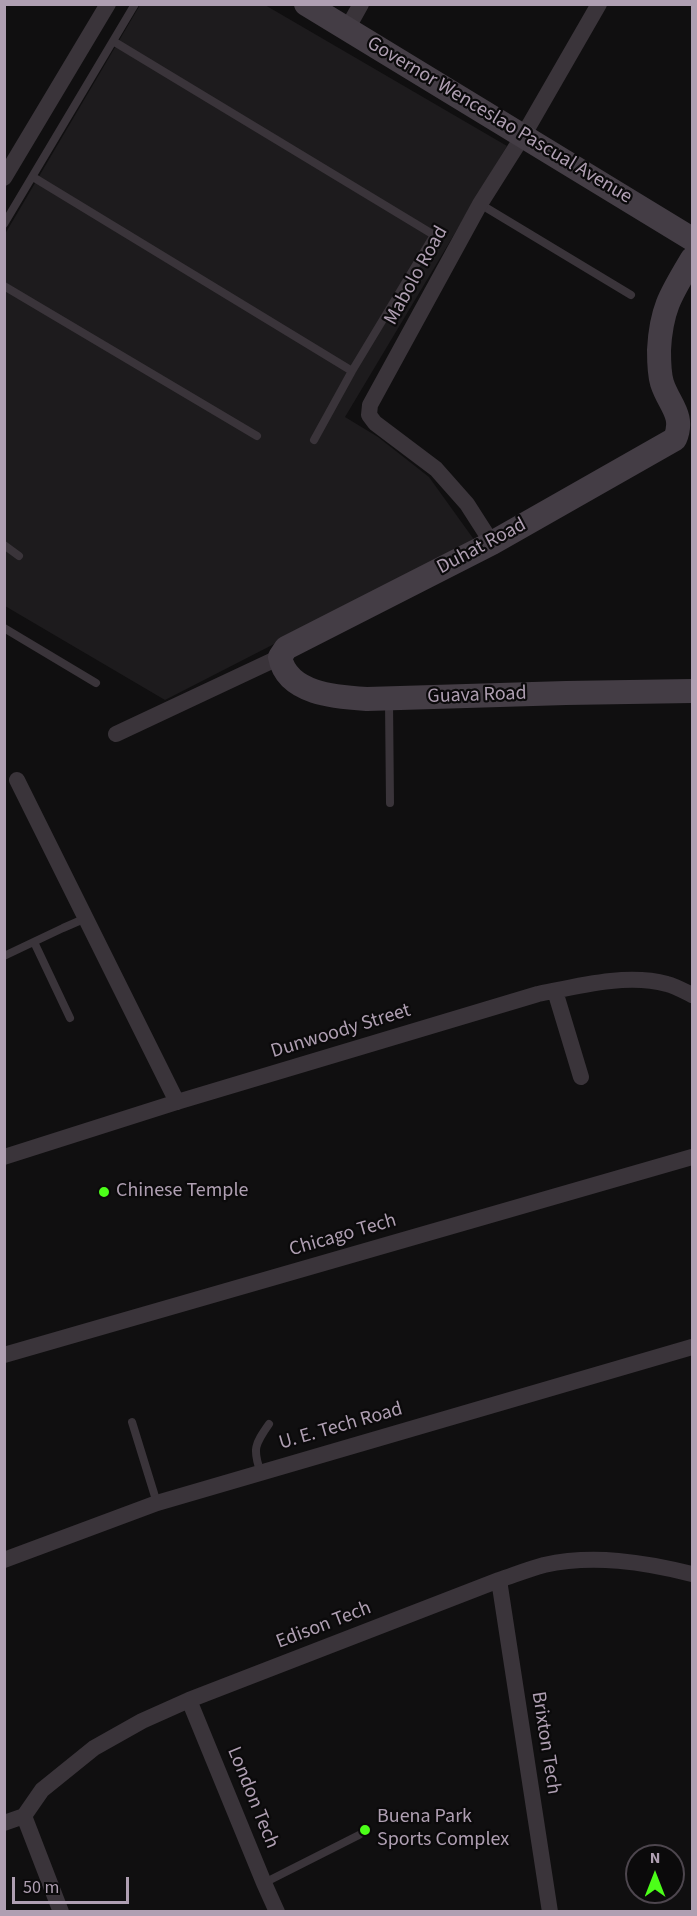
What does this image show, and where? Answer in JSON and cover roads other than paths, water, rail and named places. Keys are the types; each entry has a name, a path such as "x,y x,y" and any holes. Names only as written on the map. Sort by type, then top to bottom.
{"street":[{"path":"4,178 108,4"},
{"name":"Governor Wenceslao Pascual Avenue","path":"306,4 693,239"},
{"path":"347,29 361,4"},
{"name":"Mabolo Road","path":"492,543 467,504 436,469 375,423 369,415 370,405 480,204 523,136 598,4"},
{"name":"Duhat Road","path":"116,734 280,657 286,648 492,543 675,439 680,428 678,417 661,381 659,340 662,315 672,291 693,260"},
{"name":"Guava Road","path":"280,657 282,669 297,682 318,693 339,697 367,699 693,691"},
{"path":"17,780 177,1102"},
{"name":"Dunwoody Street","path":"4,1157 177,1102 527,998 584,984 634,980 667,984 693,995"},
{"path":"555,991 581,1077"},
{"name":"Chicago Tech","path":"4,1355 693,1157"},
{"name":"U. E. Tech Road","path":"4,1560 157,1503 693,1347"},
{"name":"Edison Tech","path":"24,1816 42,1790 94,1748 142,1721 189,1700 499,1580 543,1566 588,1559 629,1562 693,1574"},
{"name":"Brixton Tech","path":"499,1580 550,1911"},
{"name":"London Tech","path":"189,1700 264,1883 278,1911"},
{"path":"4,1823 24,1816 61,1911"}],"lane":[{"path":"4,224 135,4"},
{"path":"113,41 434,235 352,371 314,440"},
{"path":"33,177 352,371"},
{"path":"480,204 630,295"},
{"path":"4,286 257,436"},
{"path":"4,545 19,556"},
{"path":"4,628 96,683"},
{"path":"389,698 390,803"},
{"path":"4,956 86,918"},
{"path":"34,942 70,1018"},
{"path":"132,1422 157,1503"},
{"path":"261,1473 255,1449 257,1441 269,1424"},
{"path":"264,1883 358,1835"}],"place":[{"name":"Chinese Temple","path":"104,1192"},
{"name":"Buena Park Sports Complex","path":"365,1830"}]}
